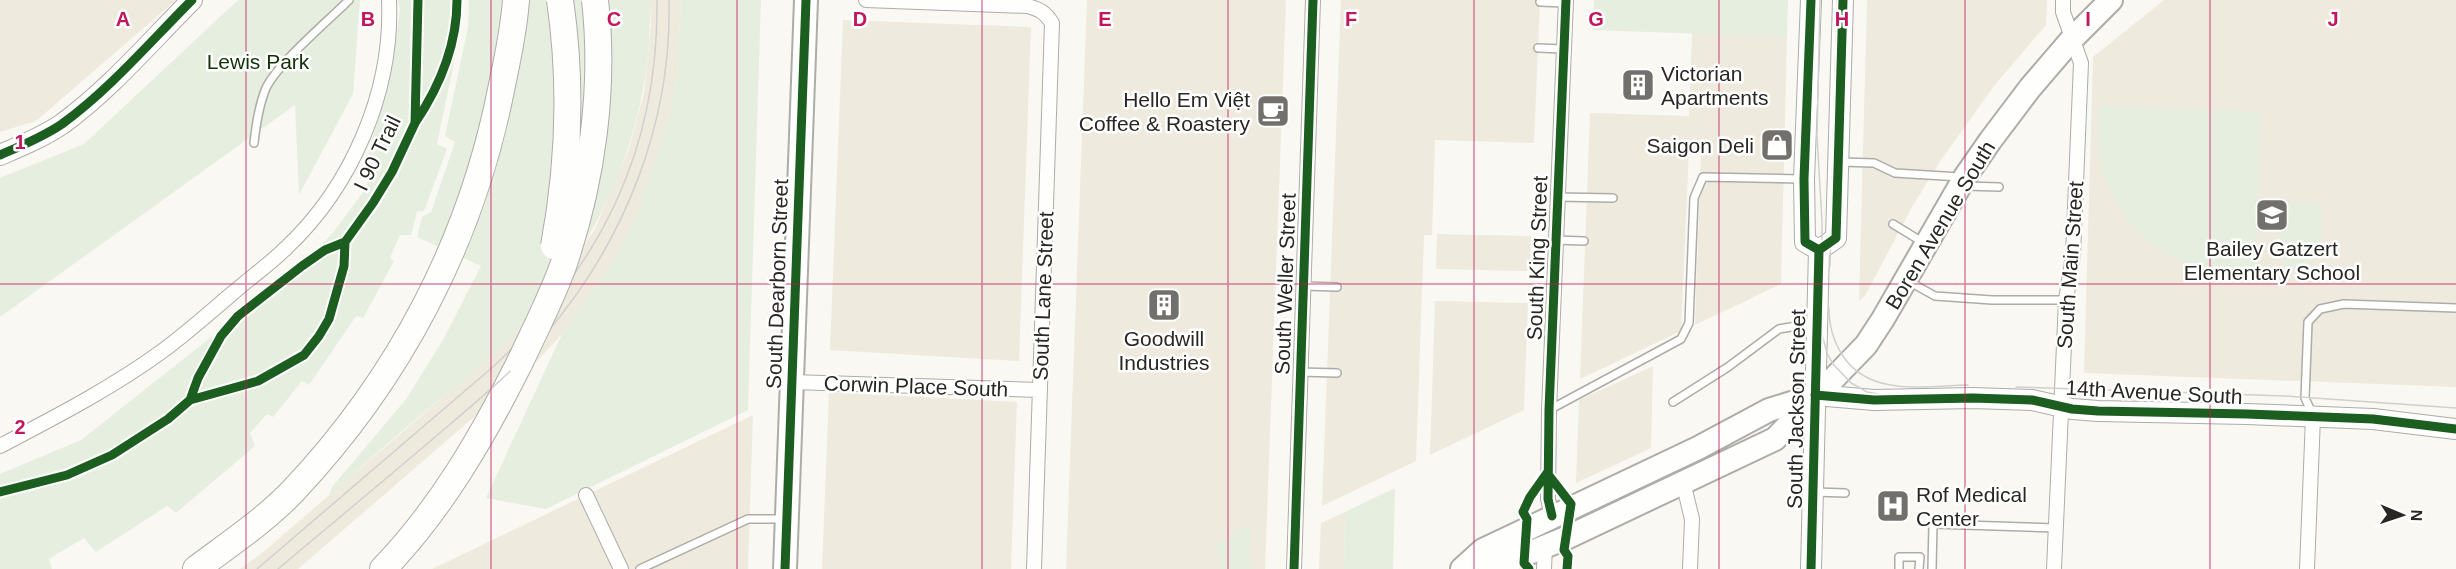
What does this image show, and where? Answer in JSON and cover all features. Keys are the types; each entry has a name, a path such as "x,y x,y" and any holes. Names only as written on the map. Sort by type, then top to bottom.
{"highway":[{"path":"196,569 290,494 338,440 387,375 422,315 464,221 493,129 508,56 516,0"},
{"path":"520,362 546,276 560,213 568,99 567,57 560,0"},
{"path":"388,564 421,526 464,464 490,421 551,297 563,265 584,188 596,102 598,55 595,0"}],"main road":[{"path":"0,155 27,144 60,125 90,101 192,0"},
{"name":"South Dearborn Street","path":"784,569 806,0"},
{"path":"1811,0 1804,179 1805,242 1819,250 1836,238 1844,0"},
{"name":"Boren Avenue South","path":"1490,569 1513,560 1544,558 1683,483 1775,439 1815,395 1866,345 1962,181 2030,88 2072,39 2111,0"},
{"name":"South Jackson Street","path":"1811,569 1819,250"},
{"path":"1462,569 1483,549 1698,448 1769,410 1815,395"},
{"name":"14th Avenue South","path":"1815,395 1874,400 1973,398 2032,400 2060,407 2115,412 2373,419 2456,429"},
{"path":"1513,560 1516,548 1547,532 1552,516"}],"street":[{"path":"0,446 91,398 161,352 286,248 320,211 348,168 369,122 383,74 388,39 389,0"},
{"name":"South Lane Street","path":"866,0 1027,6 1038,8 1052,22 1034,569"},
{"name":"South Weller Street","path":"1294,569 1313,0"},
{"name":"South Main Street","path":"2054,569 2060,407 2066,300 2073,255 2080,93 2080,63 2063,12 2063,0"},
{"name":"South King Street","path":"1552,516 1548,500 1549,410 1566,2"},
{"name":"Corwin Place South","path":"792,382 1040,390"},
{"path":"2307,569 2313,417"},
{"path":"1683,483 1692,519 1690,569"},
{"path":"586,495 621,569"}],"lane":[{"path":"254,142 256,122 267,87 292,55 349,0"},
{"path":"1540,2 1566,2"},
{"path":"1538,48 1563,49"},
{"path":"1839,162 1874,163 1895,173 1999,187"},
{"path":"1549,410 1681,339 1689,323 1694,198 1703,177 1804,179"},
{"path":"1557,197 1612,198"},
{"path":"1893,224 1926,244"},
{"path":"1556,240 1584,241"},
{"path":"1906,280 1935,296 1992,300 2066,300"},
{"path":"1303,286 1337,287"},
{"path":"2313,417 2305,398 2308,322 2314,314 2333,305 2344,304 2456,308"},
{"path":"1673,402 1728,367 1779,328 1816,322"},
{"path":"1300,372 1337,373"},
{"path":"1812,492 1845,493"},
{"path":"640,569 748,519 786,519"},
{"path":"1932,569 1933,524 2055,528"},
{"path":"1899,569 1899,557 1920,557 1919,569"}],"shaded area":[{"path":"0,0 176,0 36,121 0,132"},
{"path":"650,0 681,0 677,75 668,120 638,212 617,255 562,334 531,368 298,569 240,569 262,553 478,367 522,326 547,296 595,229 629,149 644,93 651,25"},
{"path":"1087,0 1286,0 1265,569 1066,569"},
{"path":"1341,0 1540,0 1534,143 1435,140 1432,235 1424,235 1416,461 1322,506"},
{"path":"1867,0 2047,0 2046,25 1994,86 1941,160 1912,207 1865,296 1859,301"},
{"name":"Bailey Gatzert Elementary School","path":"2164,0 2456,0 2456,387 2084,373 2093,57"},
{"path":"843,20 1031,27 1019,361 830,350"},
{"path":"1692,33 1787,37 1781,284 1695,325 1701,151 1689,150 1681,331 1580,379 1590,113 1689,116"},
{"path":"1437,234 1531,236 1530,271 1436,269"},
{"path":"1435,301 1528,303 1524,410 1430,455"},
{"path":"1653,366 1651,448 1576,483 1579,400"},
{"path":"829,392 1017,402 1011,569 822,569"},
{"path":"753,415 748,569 432,569"},
{"path":"1345,512 1344,569 1319,569 1321,523"}],"green space":[{"name":"Lewis Park","path":"238,0 360,0 353,94 299,195 295,105 0,317 0,178 84,144"},
{"path":"398,0 462,0 462,24 437,144 447,149 424,211 417,212 411,235 400,235 390,258 394,261 363,318 356,316 309,385 302,381 273,417 267,414 250,433 255,446 176,513 167,506 96,552 84,538 49,559 52,569 0,569 0,474 81,440 290,275 332,234 367,187 369,148 388,89 400,10"},
{"path":"469,0 650,0 649,45 643,90 633,133 600,215 578,254 523,325 329,496 332,487 407,398 444,338 481,266 417,237 422,217 431,212 455,142 445,136 468,27"},
{"path":"681,0 761,0 748,410 546,509 486,498 562,334 617,255 638,212 668,120 677,75"},
{"path":"1594,0 1788,0 1787,37 1593,30"},
{"path":"2099,105 2261,112 2256,275 2224,275 2203,271 2183,263 2165,253 2132,225 2109,189 2102,169 2098,129"},
{"path":"2286,202 2317,203 2322,212 2321,243 2315,245 2314,261 2293,271 2286,267 2283,261 2278,234 2280,215"},
{"path":"1395,488 1393,569 1344,569 1345,512"},
{"path":"1251,522 1249,557 1254,569 1222,569 1215,546"}],"tram line":[{"path":"257,569 494,366 532,327 565,287 593,245 616,201 635,155 647,106 655,54 657,0"},
{"path":"278,569 498,383 544,336 572,300 598,262 638,180 652,136 662,92 668,46 669,0"},
{"path":"1820,0 1817,135 1822,222 1822,334 1827,353 1833,364 1851,383 1867,392 1891,396 1975,394 2025,396 2095,407 2373,418 2456,427"},
{"path":"1830,266 1837,0"},
{"path":"1829,308 1832,333 1843,356 1854,369 1868,378 1900,386 1968,385"},
{"path":"2016,387 2285,396 2456,408"}],"cycle path":[{"path":"0,155 47,133 80,110 192,0"},
{"name":"I 90 Trail","path":"190,400 198,378 221,336 238,316 325,250 345,242 392,172 415,123 418,0"},
{"name":"I 90 Trail","path":"415,123 432,94 445,64 454,33 457,0"},
{"path":"785,569 806,0"},
{"path":"1294,569 1313,0"},
{"path":"1552,516 1548,499 1549,410 1566,0"},
{"path":"1811,0 1804,179 1805,242 1819,250"},
{"path":"1819,250 1836,238 1843,0"},
{"path":"0,492 67,475 112,455 168,419 190,400 258,381 304,355 329,319 344,266 345,242"},
{"path":"1811,569 1819,250"},
{"path":"1815,395 1874,400 1973,398 2032,400 2072,409 2098,411 2373,419 2456,429"},
{"path":"1547,473 1571,504 1564,550 1568,556 1567,569"},
{"path":"1529,569 1524,563 1527,519 1523,512 1530,497 1547,473"}],"place":[{"name":"Victorian Apartments","path":"1638,85"},
{"name":"Hello Em Việt Coffee & Roastery","path":"1273,111"},
{"name":"Saigon Deli","path":"1777,145"},
{"name":"Bailey Gatzert Elementary School","path":"2272,215"},
{"name":"Goodwill Industries","path":"1164,305"},
{"name":"Rof Medical Center","path":"1893,506"}]}
